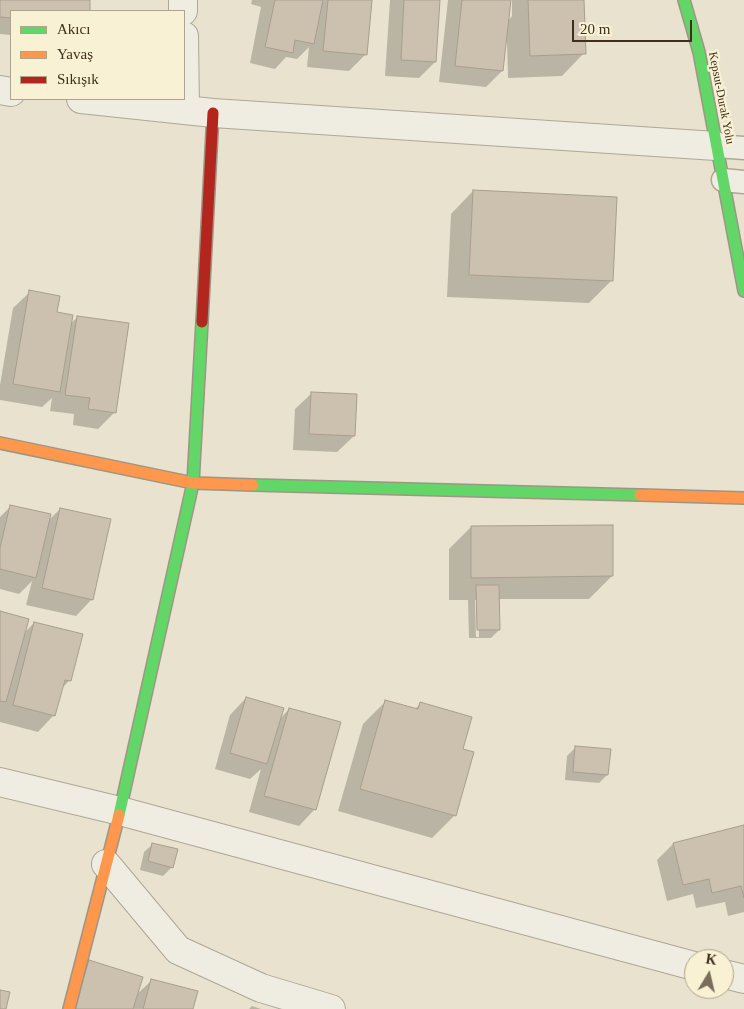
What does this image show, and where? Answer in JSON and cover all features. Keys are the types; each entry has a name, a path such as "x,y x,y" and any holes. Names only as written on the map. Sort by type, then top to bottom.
{"street":[{"name":"Kepsut-Durak Yolu","path":"684,0 698,52 716,146 734,181 744,291"},
{"path":"90,100 213,113 716,146"},
{"path":"185,100 185,110"},
{"path":"70,1009 120,810 193,483 213,113"},
{"path":"0,444 193,483 744,498"},
{"path":"0,782 120,810 684,963"},
{"path":"106,864 178,950 261,988 331,1009"}],"lane":[{"path":"716,146 744,148"}],"building":[{"path":"0,0 90,0 90,10 10,10 10,18 0,17"},
{"path":"275,0 323,0 314,44 295,40 293,53 265,47"},
{"path":"328,0 372,0 367,55 323,51"},
{"path":"404,0 440,0 436,62 401,60"},
{"path":"462,0 511,0 503,71 455,66"},
{"path":"528,0 584,0 586,54 530,56"},
{"path":"473,190 617,197 613,281 469,275"},
{"path":"29,290 60,296 57,312 73,315 60,392 13,384"},
{"path":"77,316 129,323 116,413 88,409 90,398 65,395"},
{"path":"311,392 357,394 355,436 309,434"},
{"path":"10,505 51,514 36,578 0,569 0,548"},
{"path":"60,508 111,519 93,600 42,588"},
{"path":"613,525 613,576 471,578 471,526"},
{"path":"476,585 499,585 500,630 477,630"},
{"path":"0,611 29,619 6,702 0,701"},
{"path":"34,622 83,634 71,681 65,680 55,716 13,705"},
{"path":"246,697 284,708 267,764 230,753"},
{"path":"385,700 418,709 420,702 472,717 463,749 474,752 456,816 360,789"},
{"path":"289,708 341,722 316,810 264,796"},
{"path":"575,746 611,749 608,775 573,772"},
{"path":"744,825 744,898 741,886 712,893 709,879 683,885 673,843"},
{"path":"152,843 178,849 173,868 148,861"},
{"path":"89,960 143,977 133,1009 74,1009"},
{"path":"151,979 198,991 193,1009 143,1009"},
{"path":"0,990 10,992 6,1009 0,1009"}],"traffic: fast":[{"path":"684,0 699,52 744,291"},
{"path":"119,815 193,483 202,322"},
{"path":"253,485 640,495"}],"traffic: slow":[{"path":"0,443 193,483 253,485"},
{"path":"640,495 744,498"},
{"path":"69,1009 119,815"}],"traffic: jam":[{"path":"202,322 213,113"}]}
